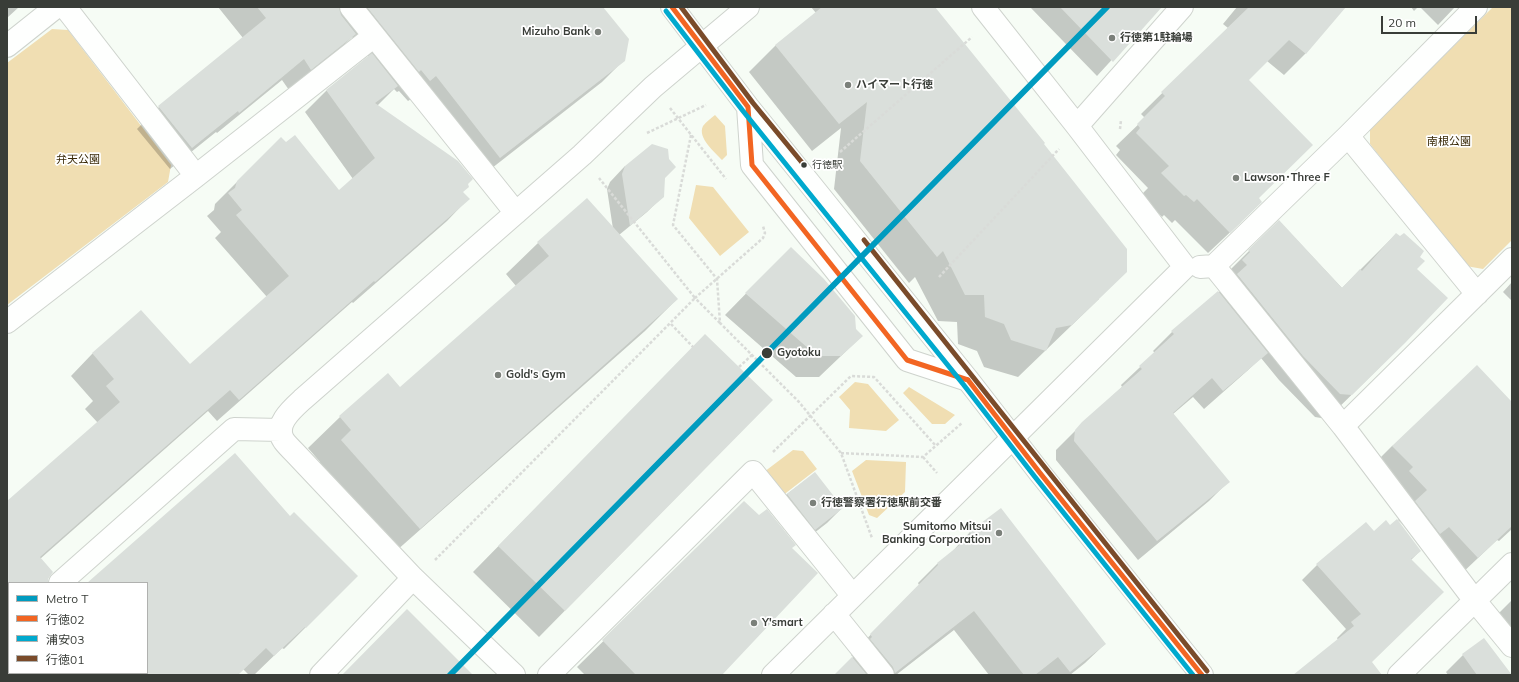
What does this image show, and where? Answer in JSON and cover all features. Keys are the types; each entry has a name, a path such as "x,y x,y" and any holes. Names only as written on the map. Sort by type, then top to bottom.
{"street":[{"path":"7,46 56,7"},
{"path":"65,7 196,176"},
{"path":"351,7 516,213"},
{"path":"672,7 748,107 968,380 1202,675"},
{"path":"514,675 413,578 291,449 283,440 281,430 284,420 293,409 582,155 653,88 748,7"},
{"path":"1077,126 1182,7"},
{"path":"773,675 852,595 1185,267 1214,266 1348,136 1476,7"},
{"path":"990,10 1185,267"},
{"path":"7,322 374,36"},
{"path":"748,107 752,165 907,360 968,380"},
{"path":"1348,136 1477,294"},
{"path":"1343,426 1512,259"},
{"path":"1214,266 1343,426 1475,601 1512,646"},
{"path":"61,582 234,429 281,430"},
{"path":"549,675 753,472 852,595"},
{"path":"1399,675 1512,564"},
{"path":"321,675 413,578"},
{"path":"834,614 883,675"}],"path":[{"path":"840,152 973,37"},
{"path":"666,103 729,182"},
{"path":"646,134 706,105"},
{"path":"691,135 673,224 717,279 720,323"},
{"path":"939,277 1062,145"},
{"path":"582,155 695,298 799,402 841,452 873,542"},
{"path":"413,578 431,563 671,324 695,298 763,238 765,232 762,224"},
{"path":"671,324 693,346"},
{"path":"739,367 752,355"},
{"path":"753,472 851,376 874,376 936,446"},
{"path":"923,457 962,423"},
{"path":"841,452 923,457 941,476"}],"green space":[{"name":"南根公園","path":"1493,7 1512,7 1512,240 1483,269 1466,266 1370,144 1370,129"},
{"name":"弁天公園","path":"52,29 68,30 171,165 168,182 7,305 7,63"},
{"path":"715,115 725,126 727,155 722,160 702,135 703,126"},
{"path":"696,185 713,187 749,232 720,256 689,218"},
{"path":"855,382 868,384 899,420 886,431 849,428 850,410 839,397"},
{"path":"909,387 955,415 945,424 932,424 903,393"},
{"path":"793,450 803,451 817,469 782,496 764,472"},
{"path":"866,460 906,462 905,492 877,518 869,515 852,471"}],"building":[{"path":"257,7 339,7 341,15 356,34 311,70 304,59 239,113 238,111 192,148 158,106 266,18"},
{"path":"367,7 603,7 629,39 625,61 500,158 436,76 430,81 421,70 419,72"},
{"path":"822,7 935,7 1045,143 1044,144 1127,249 1127,272 1072,325 1056,328 1046,351 1011,340 1004,324 985,317 984,295 965,295 943,251 937,257 860,161 867,102 839,124 775,45"},
{"name":"行徳第1駐輪場","path":"1060,7 1162,7 1113,62"},
{"path":"1249,7 1346,7 1306,54 1289,40 1249,80 1313,145 1259,198 1262,202 1230,233 1197,199 1194,202 1186,195 1184,196 1161,173 1169,166 1136,133 1140,128 1137,124 1165,96 1161,92"},
{"path":"372,53 398,86 375,103 458,161 473,179 468,184 469,187 463,192 470,199 239,400 230,390 40,557 53,572 48,579 48,582 7,583 7,501 120,402 106,386 114,379 92,353 141,310 190,364 289,276 236,215 242,210 228,193 235,188 237,181 281,137 286,142 295,135 339,190 375,158 326,90"},
{"path":"652,144 668,149 669,159 676,167 665,178 664,197 630,226 622,174 625,166"},
{"path":"587,198 678,299 420,529 341,440 351,430 339,416 388,373 400,387 549,256 537,242"},
{"path":"1279,220 1342,288 1360,269 1362,271 1396,233 1400,236 1404,233 1424,251 1420,257 1425,261 1417,269 1448,298 1352,395 1340,394 1303,356 1237,274 1247,265 1242,260 1250,252 1248,250"},
{"path":"791,247 824,279 855,316 856,329 863,336 841,356 817,356 745,293"},
{"path":"1218,291 1268,353 1223,391 1212,378 1173,413 1230,482 1157,541 1074,441 1075,430 1082,422 1142,369 1139,366 1174,334 1171,331"},
{"path":"705,334 773,400 565,611 498,546"},
{"path":"1477,365 1512,402 1512,526 1478,558 1449,527 1440,534 1415,501 1427,490 1409,471 1413,467 1392,446"},
{"path":"235,453 290,516 294,512 358,576 306,628 305,627 274,656 266,648 238,675 147,675 148,582 88,582"},
{"path":"815,472 843,508 815,530 787,494"},
{"path":"744,501 759,515 767,509 796,545 792,548 818,573 722,675 636,675 602,640"},
{"path":"1001,508 1106,644 1070,672 1058,657 1035,675 1024,675 974,611 895,673 893,667 870,639 872,637 870,634 938,565 937,563 972,535 969,532"},
{"path":"1397,519 1421,551 1411,559 1444,592 1372,662 1382,675 1293,675 1354,626 1351,622 1361,614 1316,564 1366,522 1374,531 1386,520 1390,525"},
{"path":"407,609 473,675 342,675"},
{"path":"1484,638 1512,675 1477,675 1462,654"},
{"path":"852,657 867,675 834,675"}],"metro line":[{"name":"T","path":"450,675 1107,7"}],"transit line":[{"name":"行徳02","path":"672,7 748,107"},
{"name":"行徳01","path":"681,7 753,103 804,165"},
{"name":"浦安03","path":"666,11 743,111 963,384 1193,675"},
{"name":"行徳02","path":"748,107 752,165 907,360 968,380"},
{"name":"行徳01","path":"864,240 1207,671"},
{"name":"行徳02","path":"968,380 1040,473 1202,675"}],"place":[{"name":"Mizuho Bank","path":"598,32"},
{"name":"行徳第1駐輪場","path":"1112,38"},
{"name":"ハイマート行徳","path":"848,85"},
{"name":"行徳駅","path":"804,165"},
{"name":"Lawson･Three F","path":"1236,178"},
{"name":"Gyotoku","path":"767,353"},
{"name":"Gold's Gym","path":"498,375"},
{"name":"行徳警察署行徳駅前交番","path":"813,503"},
{"name":"Sumitomo Mitsui Banking Corporation","path":"999,533"},
{"name":"Y'smart","path":"754,623"}]}
